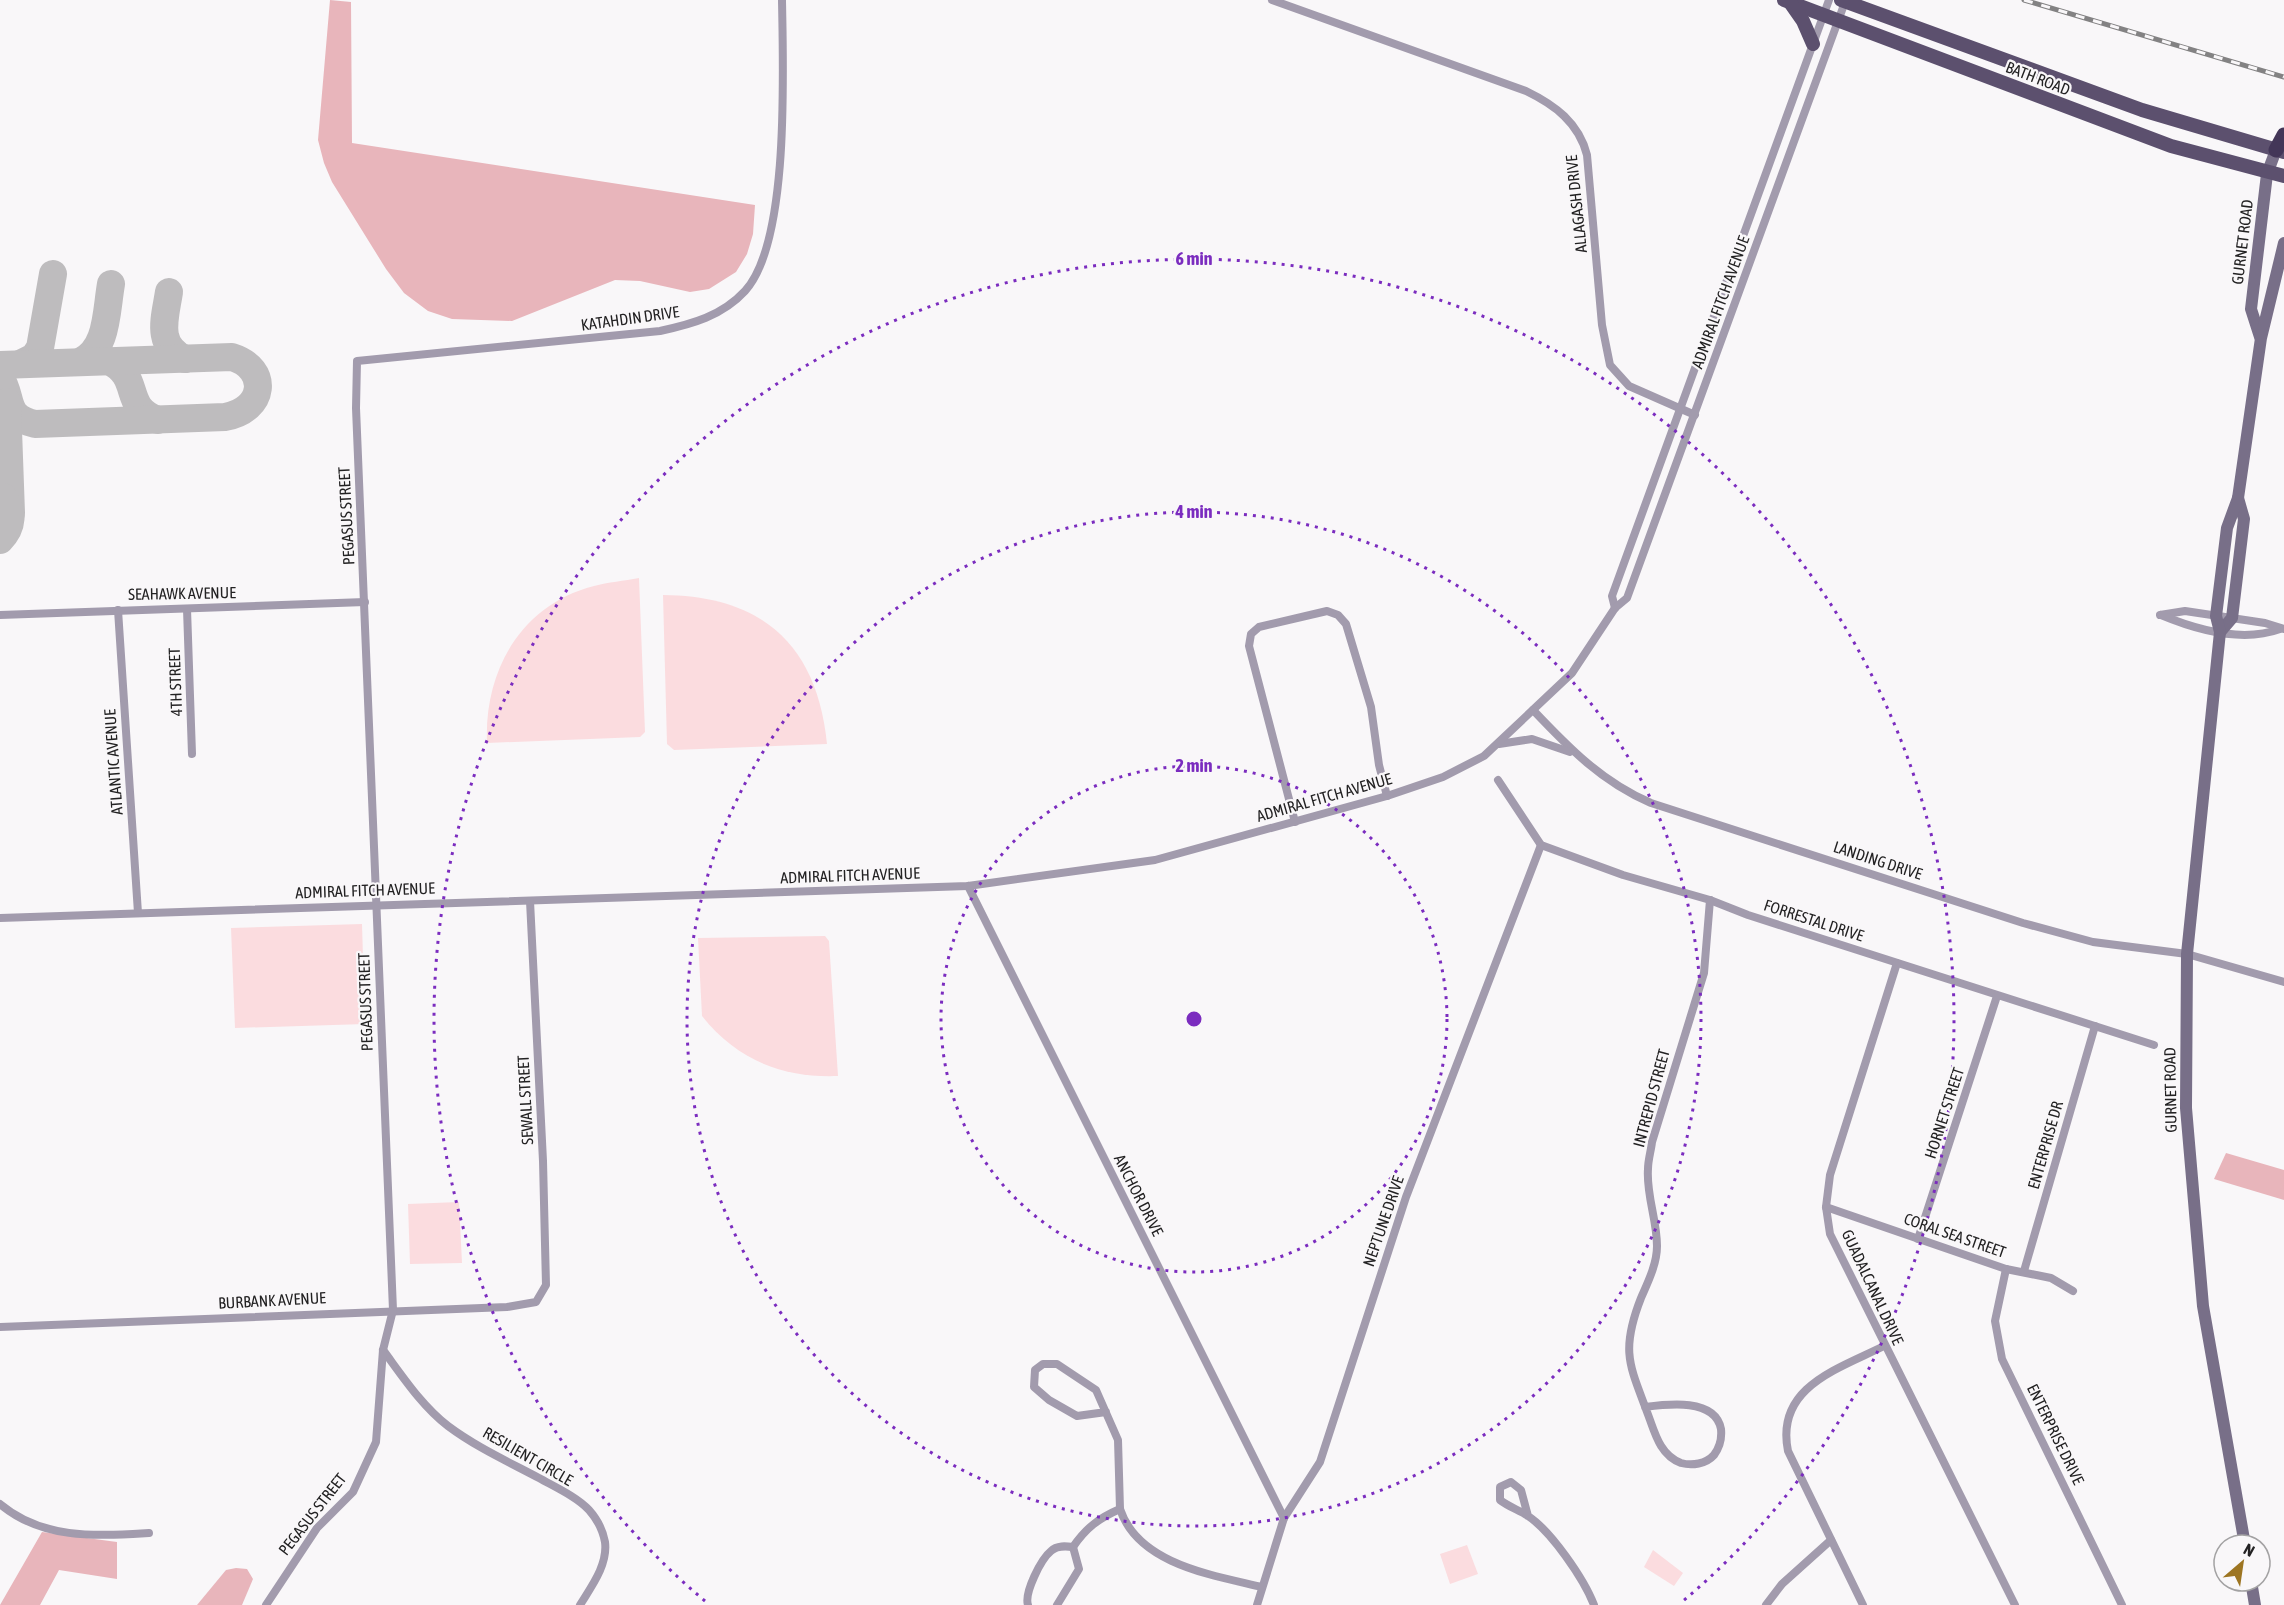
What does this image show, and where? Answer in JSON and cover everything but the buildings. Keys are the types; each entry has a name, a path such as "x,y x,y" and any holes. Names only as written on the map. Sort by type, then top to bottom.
{"highway":[{"path":"2280,151 2284,135"}],"main road":[{"name":"BATH ROAD","path":"1786,1 2171,146 2267,174 2284,176"},
{"path":"1786,1 1803,21 1813,44"},
{"name":"BATH ROAD","path":"1843,1 2142,110 2280,151"},
{"name":"GURNET ROAD","path":"2260,338 2252,309 2267,174 2280,151"},
{"name":"GURNET ROAD","path":"2243,1533 2203,1306 2195,1229 2186,1108 2187,954 2220,632 2216,616 2227,528 2238,498 2260,338 2284,243"},
{"name":"GURNET ROAD","path":"2232,618 2244,519 2238,498"},
{"path":"2220,632 2232,618"}],"street":[{"name":"KATAHDIN DRIVE","path":"357,361 650,332 692,324 725,309 746,291 760,270 771,239 777,196 783,63 782,0"},
{"name":"ALLAGASH DRIVE","path":"1272,0 1526,91 1550,104 1567,117 1584,142 1587,155 1602,325 1610,365 1629,386 1695,415"},
{"name":"ADMIRAL FITCH AVENUE","path":"1615,608 1612,596 1829,0"},
{"name":"ADMIRAL FITCH AVENUE","path":"0,918 968,886 1155,860 1387,796 1443,777 1484,756 1572,673 1615,608 1627,598 1839,20 1843,1"},
{"name":"PEGASUS STREET","path":"266,1605 317,1528 353,1492 376,1442 383,1350 393,1310 356,408 357,361"},
{"name":"SEAHAWK AVENUE","path":"0,615 365,602"},
{"name":"4TH STREET","path":"187,609 192,754"},
{"name":"ATLANTIC AVENUE","path":"118,610 138,913"},
{"path":"1295,822 1249,646 1251,634 1259,627 1327,611 1338,615 1346,624 1371,707 1379,765 1387,796"},
{"path":"2186,611 2265,623 2282,629 2261,636 2220,632 2187,626 2160,615 2186,611"},
{"name":"LANDING DRIVE","path":"1533,710 1576,754 1629,794 1678,812 2083,939 2187,954 2284,982"},
{"name":"LANDING DRIVE","path":"1496,745 1532,739 1576,754"},
{"path":"1498,780 1541,845"},
{"name":"FORRESTAL DRIVE","path":"1541,845 1623,876 1710,900 1998,996 2154,1045"},
{"name":"NEPTUNE DRIVE","path":"1257,1605 1284,1518 1320,1462 1406,1197 1541,845"},
{"name":"ANCHOR DRIVE","path":"968,886 1284,1518"},
{"name":"INTREPID STREET","path":"1645,1407 1670,1404 1694,1406 1711,1413 1719,1422 1722,1435 1719,1447 1711,1458 1699,1464 1686,1464 1674,1460 1658,1441 1635,1384 1628,1344 1632,1320 1652,1273 1657,1249 1656,1223 1647,1170 1652,1142 1704,973 1710,900"},
{"name":"SEWALL STREET","path":"530,901 543,1161 546,1285 541,1296"},
{"name":"GUADALCANAL DRIVE","path":"1897,963 1830,1175 1826,1207 1836,1248 2015,1605"},
{"name":"HORNET STREET","path":"1918,1239 1998,996"},
{"name":"ENTERPRISE DR","path":"2024,1271 2094,1026"},
{"name":"CORAL SEA STREET","path":"1826,1207 2006,1269 2051,1278 2073,1291"},
{"name":"ENTERPRISE DRIVE","path":"2006,1269 1995,1321 2002,1359 2122,1605"},
{"name":"BURBANK AVENUE","path":"0,1327 529,1305 537,1302 541,1296"},
{"path":"1863,1605 1788,1451 1786,1426 1795,1402 1813,1383 1884,1346"},
{"name":"RESILIENT CIRCLE","path":"383,1350 413,1391 447,1425 588,1509 599,1524 605,1550 601,1568 580,1605"},
{"path":"1106,1412 1077,1416 1049,1400 1034,1387 1035,1370 1043,1364 1058,1364 1096,1390 1106,1412 1118,1440 1120,1509 1134,1535 1152,1550 1211,1575 1262,1587"},
{"path":"0,1504 16,1517 49,1530 108,1536 149,1533"},
{"path":"1057,1605 1079,1569 1073,1547 1083,1532 1098,1519 1120,1509"},
{"path":"1528,1516 1578,1573 1594,1605"},
{"path":"1766,1605 1782,1584 1831,1540"},
{"path":"1028,1605 1026,1592 1050,1551 1057,1547 1073,1547"}],"shaded area":[{"path":"330,0 351,2 352,143 755,205 753,234 747,254 736,272 709,289 690,292 640,281 615,280 512,321 452,319 428,311 404,293 386,269 332,182 324,163 318,140"},
{"path":"639,578 645,732 640,737 487,743 492,691 500,667 512,645 527,625 568,595 599,585"},
{"path":"663,595 698,598 729,605 756,616 779,633 797,654 811,679 821,709 827,744 674,750 667,744"},
{"path":"362,924 365,1024 235,1028 231,928"},
{"path":"825,936 829,941 838,1076 798,1074 762,1063 730,1044 702,1016 698,938"},
{"path":"2226,1153 2284,1170 2284,1200 2214,1179"},
{"path":"459,1202 462,1263 410,1264 408,1204"},
{"path":"42,1532 117,1542 117,1579 59,1570 40,1605 0,1605"},
{"path":"1467,1545 1478,1574 1450,1584 1440,1554"},
{"path":"1653,1550 1683,1573 1674,1586 1644,1567"},
{"path":"247,1569 253,1579 242,1605 197,1605 226,1570"}],"taxiway":[{"path":"20,364 34,357 40,348 53,274"},
{"path":"80,362 89,356 101,339 111,284"},
{"path":"169,292 164,321 166,339 169,346 185,359"},
{"path":"0,365 232,357 253,370 258,389 255,398 248,406 238,413 225,417 35,424 25,421 13,411 0,377"},
{"path":"109,361 126,376 140,408 158,420"},
{"path":"7,402 11,513"},
{"path":"0,540 10,524 9,508 3,497"}],"railway":[{"path":"2024,0 2284,77"}]}
